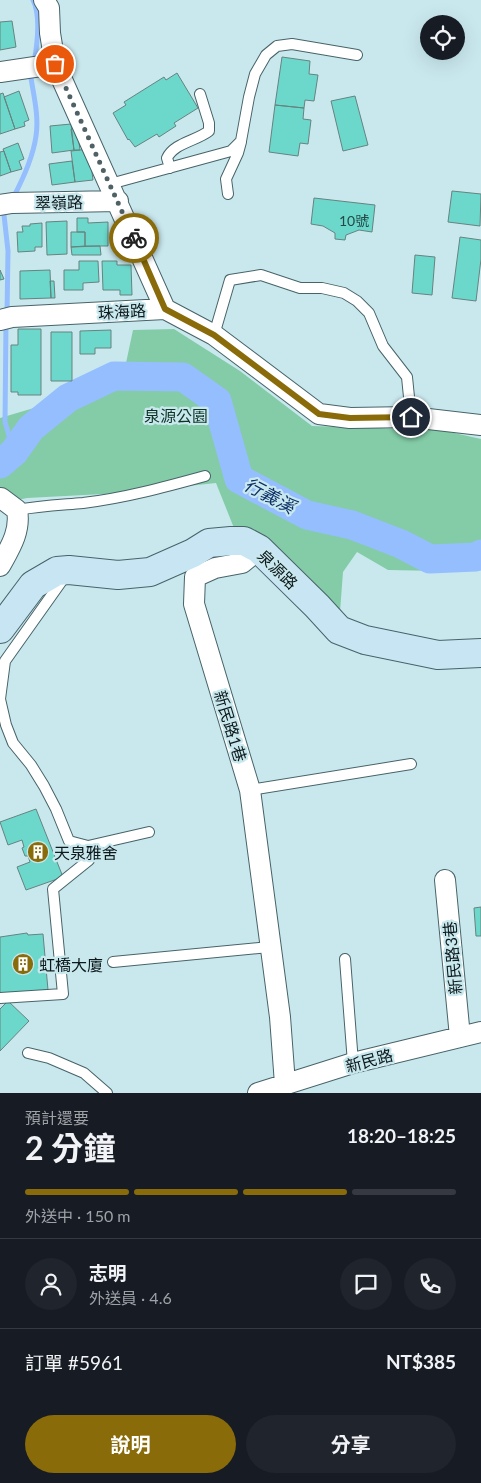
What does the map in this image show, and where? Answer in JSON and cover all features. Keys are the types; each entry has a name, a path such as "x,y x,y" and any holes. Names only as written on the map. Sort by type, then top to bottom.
{"street":[{"path":"44,0 49,8 50,33 55,64 165,309"},
{"path":"0,72 55,64"},
{"name":"翠嶺路","path":"0,205 114,193"},
{"name":"珠海路","path":"0,320 12,317 165,309 214,335 319,414 350,418 411,417 481,425"},
{"path":"0,499 2,498 18,510 19,520 18,530 0,566"},
{"name":"泉源路","path":"0,629 33,584 57,571 70,570 118,574 150,572 193,553 209,543 230,541 244,542 259,549 339,630 365,640 438,655 481,653"},
{"name":"新民路1巷","path":"259,549 242,563 215,568 195,577 194,604 250,790 280,1018 285,1084"},
{"name":"新民路3巷","path":"445,880 460,1037"},
{"name":"新民路","path":"258,1093 354,1063 481,1032"}],"lane":[{"path":"228,194 226,179 238,153 248,97 255,74 266,55 277,46 292,44 357,55"},
{"path":"170,168 167,158 175,148 209,131 209,123 200,94"},
{"path":"114,193 170,168 231,151 241,141"},
{"path":"214,335 230,280 261,275 300,288 322,288 344,293 357,301 369,313 383,346 407,377 411,417"},
{"path":"18,510 43,505 84,502 138,494 205,476"},
{"path":"70,570 5,661 0,699 6,725 13,742 44,786 69,841 88,846 149,832"},
{"path":"250,790 411,764"},
{"path":"0,998 63,994 53,889 89,860 88,846"},
{"path":"113,962 270,947"},
{"path":"345,959 354,1063"},
{"path":"28,1053 49,1058 84,1073 108,1093"}],"green space":[{"name":"泉源公園","path":"174,329 240,371 312,426 441,430 481,439 481,563 438,571 388,570 357,552 343,572 340,612 236,533 216,483 123,493 27,498 0,504 0,418 78,395 126,363 133,330"}],"building":[{"path":"12,21 16,47 0,50 0,22"},
{"path":"282,57 310,61 309,74 318,75 314,101 305,100 304,108 275,105"},
{"path":"177,73 198,108 174,123 176,126 159,137 157,134 135,147 128,140 113,113 126,105 124,102 164,77 166,80"},
{"path":"19,91 29,120 24,122 25,126 15,129 4,97"},
{"path":"3,93 15,129 0,134 0,94"},
{"path":"355,96 368,145 343,151 331,101"},
{"path":"275,105 304,108 303,119 311,120 308,144 300,143 298,156 269,152"},
{"path":"71,124 74,150 52,153 50,126"},
{"path":"77,128 80,150 74,150 71,129"},
{"path":"18,143 24,159 19,161 22,169 11,172 3,149"},
{"path":"89,149 93,180 75,182 71,151"},
{"path":"4,151 11,172 0,176 0,152"},
{"path":"72,161 75,182 52,185 49,164"},
{"path":"452,191 481,194 480,226 448,222"},
{"path":"314,198 375,205 372,232 359,230 346,235 345,240 335,239 335,233 323,226 311,224"},
{"path":"77,218 88,218 88,223 108,222 108,246 85,246 85,232 77,232"},
{"path":"67,221 67,254 47,255 46,222"},
{"path":"42,223 42,247 35,247 35,251 18,252 17,232 23,232 22,226"},
{"path":"71,232 85,232 85,246 71,247"},
{"path":"460,237 481,240 481,259 476,301 452,298"},
{"path":"100,246 101,255 72,255 71,247"},
{"path":"415,255 435,257 432,295 412,293"},
{"path":"79,261 98,261 99,282 83,283 83,290 64,290 64,270 79,270"},
{"path":"102,261 117,261 117,265 131,265 132,295 120,295 120,290 103,290"},
{"path":"0,270 4,279 0,280"},
{"path":"50,270 51,298 20,299 20,271"},
{"path":"50,281 54,281 55,298 51,298"},
{"path":"18,329 41,329 41,395 18,395 18,392 11,392 11,345 18,345"},
{"path":"111,330 111,348 95,348 95,354 80,354 80,331"},
{"path":"51,332 72,332 72,381 51,381"},
{"name":"天泉雅舍","path":"36,809 63,877 26,890 17,867 30,862 22,848 24,847 22,840 8,845 0,822"},
{"path":"481,907 481,936 476,936 474,908"},
{"name":"虹橋大廈","path":"27,933 28,935 43,934 48,990 0,994 0,937"},
{"path":"8,1001 29,1021 0,1051 0,1009"}],"waterway":[{"path":"33,0 38,22 34,63"},
{"path":"13,198 24,176 35,144 37,114 31,78 32,72"},
{"path":"7,210 4,215 8,251 7,313"},
{"path":"6,322 5,422 14,452"},
{"name":"行義溪","path":"0,464 14,452 31,428 68,398 114,376 183,377 217,401 239,479 307,515 352,525 401,544 430,559 476,557 481,554"}],"way so far":[{"path":"55,64 134,238"}],"place":[{"name":"天泉雅舍","path":"38,852"},
{"name":"虹橋大廈","path":"23,964"}],"route":[{"path":"134,238 165,309 214,335 319,414 350,418 411,417"}]}
